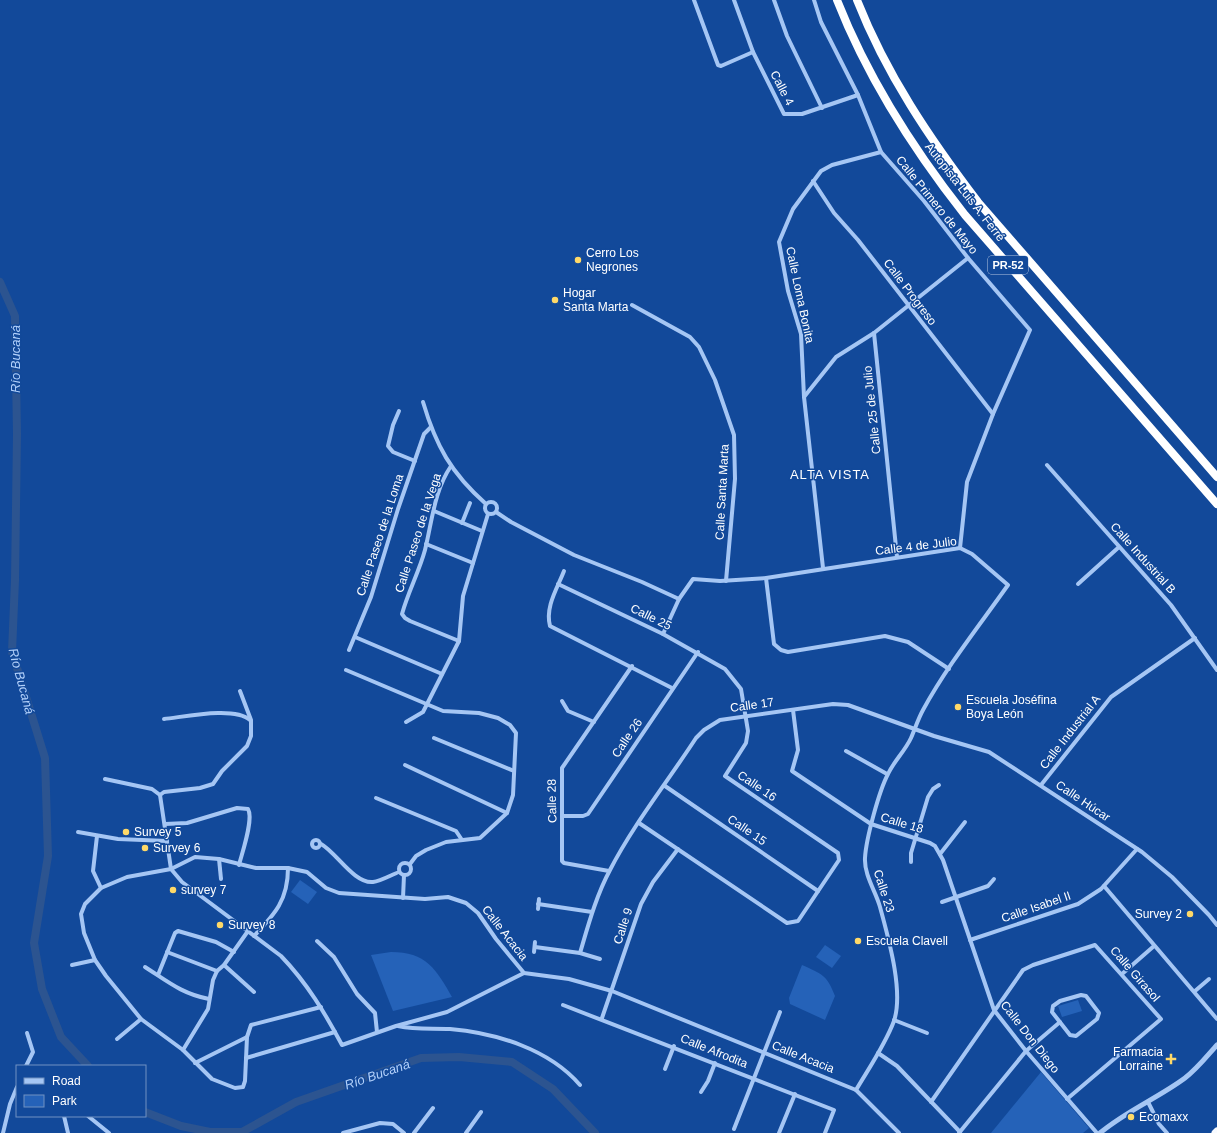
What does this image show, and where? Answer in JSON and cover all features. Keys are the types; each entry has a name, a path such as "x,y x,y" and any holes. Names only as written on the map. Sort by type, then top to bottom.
{"highway":[{"name":"Autopista Luis A. Ferré","path":"837,0 862,57 882,95 906,134 940,183 965,215 1217,504"},
{"name":"Autopista Luis A. Ferré","path":"857,0 899,88 946,160 978,202 1217,477"}],"street":[{"path":"694,0 718,65 720,66 753,52"},
{"name":"Calle 4","path":"734,0 753,52 784,114 802,114 858,95"},
{"path":"774,0 787,36 822,108"},
{"name":"Calle Primero de Mayo","path":"814,0 821,22 858,95 881,152 924,201 968,258 1030,330 993,414 967,482 960,548"},
{"name":"Calle Loma Bonita","path":"823,568 804,397 800,334 788,291 779,242 793,209 821,171 832,165 881,152"},
{"name":"Calle Progreso","path":"813,181 830,208 858,240 907,306 993,414"},
{"path":"804,397 836,357 874,333 968,258"},
{"name":"Calle Santa Marta","path":"632,305 690,337 699,347 715,380 734,435 735,479 726,581"},
{"name":"Calle 25 de Julio","path":"874,333 897,557"},
{"path":"423,402 431,427 444,455 472,492 486,504"},
{"path":"399,411 393,425 388,446 392,452 415,461"},
{"name":"Calle Paseo de la Loma","path":"349,650 370,597 398,508 424,434 431,427"},
{"name":"Calle Industrial B","path":"1047,465 1171,605 1217,670"},
{"name":"Calle Paseo de la Vega","path":"451,466 442,483 434,505 434,511 426,544 402,614 405,618 459,641"},
{"path":"486,504 491,502 494,503 497,506 496,512"},
{"path":"462,522 470,504"},
{"path":"486,504 484,509 488,514"},
{"path":"434,511 482,531"},
{"path":"488,514 496,512"},
{"path":"496,512 511,522 574,556 642,582 679,599 663,634"},
{"path":"406,722 423,712 427,706 459,641 463,596 488,514"},
{"path":"426,544 473,563"},
{"path":"1078,584 1119,547"},
{"name":"Calle 4 de Julio","path":"679,599 689,582 693,579 726,581 766,578 960,548 972,554 1008,585 923,710 914,729"},
{"path":"564,571 550,604 548,620 550,626 632,666 672,688"},
{"path":"766,578 774,644 781,650 788,652 885,636 908,642 950,669"},
{"name":"Calle 25","path":"558,584 663,634 698,652 725,669 740,689 745,716"},
{"path":"354,637 442,674"},
{"name":"Calle Industrial A","path":"1042,785 1111,697 1195,638"},
{"name":"Calle 26","path":"563,816 583,816 588,814 672,688 698,652"},
{"name":"Calle 28","path":"609,871 564,863 562,861 562,768 632,666"},
{"path":"346,670 427,706 443,711 479,713 498,718 510,725 516,733 513,795 507,813 480,838 446,842 426,850 416,856 410,864 411,872 404,875"},
{"path":"160,795 164,792 200,788 213,784 222,771 247,746 250,736 251,720 240,692"},
{"path":"562,701 568,711 594,722"},
{"name":"Calle 17","path":"580,953 592,912 609,871 696,738 704,730 720,720 833,704 848,705 914,729"},
{"name":"Calle 18","path":"793,710 798,750 792,771 872,824 930,843 940,854 970,940"},
{"path":"164,719 215,713 245,715 251,720"},
{"name":"Calle 16","path":"745,716 748,731 746,742 725,776 838,853 839,860 818,891"},
{"name":"Calle Húcar","path":"914,729 989,752 1042,785 1137,849 1172,877 1217,925"},
{"name":"Calle 23","path":"894,1020 896,1000 893,964 877,896 867,873 865,862 872,824 887,774 911,739 914,729"},
{"path":"434,738 514,771"},
{"path":"846,752 887,774"},
{"path":"405,765 507,813"},
{"path":"105,779 152,789 160,795 171,869 182,882 281,956 295,971 321,1007 342,1045 396,1026 447,1012 524,973"},
{"path":"911,862 911,853 928,797 933,789 939,785"},
{"name":"Calle 15","path":"665,786 818,891"},
{"path":"376,798 456,830 462,840"},
{"path":"165,824 187,823 237,808 248,809 250,817 239,865"},
{"path":"940,854 965,822"},
{"path":"640,823 787,923 798,921 818,891"},
{"path":"78,832 118,839 167,840"},
{"path":"97,836 93,871 101,888"},
{"path":"320,844 327,847 355,875 363,880 373,882 400,872"},
{"name":"Calle 9","path":"602,1018 641,904 653,882 678,849"},
{"name":"Calle Isabel II","path":"970,940 1078,904 1104,886 1137,849"},
{"name":"Calle Acacia","path":"246,1058 245,1081 243,1087 238,1089 227,1086 212,1079 183,1050 141,1019 95,960 84,934 82,914 85,904 101,888 127,877 171,869 195,857 220,859 239,865 256,868 288,868 307,872 326,888 338,893 425,899 448,897 466,903 478,913 496,939 524,973 569,978 612,991 856,1090 898,1133"},
{"path":"220,859 221,879"},
{"path":"400,872 399,868 401,864 410,864"},
{"path":"254,936 272,917 283,899 288,885 288,868"},
{"path":"400,872 404,875"},
{"path":"403,898 404,875"},
{"path":"942,902 988,886 994,880"},
{"path":"1104,886 1154,946 1195,991 1217,1019"},
{"path":"538,904 592,912"},
{"path":"183,1050 208,1009 209,999 217,971 224,965 248,931"},
{"path":"158,975 176,933 182,932 216,942 234,952"},
{"name":"Calle Don Diego","path":"970,940 994,1010 1066,1099 1099,1133"},
{"path":"317,941 334,957 357,994 375,1013 377,1032"},
{"name":"Calle Girasol","path":"932,1102 1023,970 1033,965 1091,945 1099,948 1161,1019 1066,1099"},
{"path":"1122,974 1154,946"},
{"path":"535,947 580,953 600,959"},
{"path":"168,952 217,971"},
{"path":"72,965 95,960"},
{"path":"224,965 254,992"},
{"path":"145,967 189,994 209,999"},
{"path":"1195,991 1209,979"},
{"path":"1081,995 1086,996 1099,1012 1097,1019 1076,1036 1070,1035 1060,1022 1052,1012 1053,1006 1060,1001 1081,995"},
{"name":"Calle Afrodita","path":"563,1004 674,1046 834,1110 825,1133"},
{"path":"321,1007 250,1025 247,1037 246,1058 335,1032"},
{"path":"734,1129 780,1012"},
{"path":"117,1039 141,1019"},
{"path":"856,1090 878,1053 894,1020 927,1033"},
{"path":"878,1053 897,1066 960,1133 1026,1051 1060,1022"},
{"path":"396,1026 414,1030 448,1029 478,1032 519,1045 550,1059 580,1084"},
{"path":"26,1065 33,1052 27,1033"},
{"path":"195,1063 247,1037"},
{"path":"1099,1133 1114,1121 1148,1102 1186,1077 1217,1045"},
{"path":"665,1069 674,1046"},
{"path":"701,1092 708,1081 715,1063"},
{"path":"3,1133 10,1104 16,1089"},
{"path":"779,1133 795,1094"},
{"path":"1148,1102 1160,1124 1167,1133"},
{"path":"414,1133 433,1108"},
{"path":"424,1110 429,1114"},
{"path":"466,1133 481,1112"},
{"path":"474,1113 478,1116"},
{"path":"64,1117 68,1133"},
{"path":"89,1117 109,1133"},
{"path":"343,1133 380,1123 393,1124 404,1133"}],"green space":[{"path":"300,880 317,892 308,904 291,892"},
{"path":"825,945 841,956 832,968 816,957"},
{"path":"391,952 413,955 429,964 441,978 452,997 393,1011 371,955"},
{"path":"802,965 823,976 835,996 825,1020 790,1004 789,998"},
{"path":"1078,1000 1082,1011 1062,1017 1058,1006"},
{"path":"1041,1072 1089,1128 1083,1133 991,1133"}],"waterway":[{"name":"Río Bucaná","path":"0,282 15,316 17,434 15,580 12,652 45,758 48,856 34,943 42,989 61,1037 87,1065"},
{"name":"Río Bucaná","path":"146,1112 181,1126 210,1132 242,1132 296,1102 421,1058 459,1057 512,1062 553,1089 595,1133"}],"place":[{"name":"Cerro Los Negrones","path":"578,260"},
{"name":"Hogar Santa Marta","path":"555,300"},
{"name":"Escuela Joséfina Boya León","path":"958,707"},
{"name":"Survey 5","path":"126,832"},
{"name":"Survey 6","path":"145,848"},
{"name":"survey 7","path":"173,890"},
{"name":"Survey 2","path":"1190,914"},
{"name":"Survey 8","path":"220,925"},
{"name":"Escuela Clavell","path":"858,941"},
{"name":"Farmacia Lorraine","path":"1171,1059"},
{"name":"Ecomaxx","path":"1131,1117"}],"district":[{"name":"ALTA VISTA","path":"830,474"}]}
